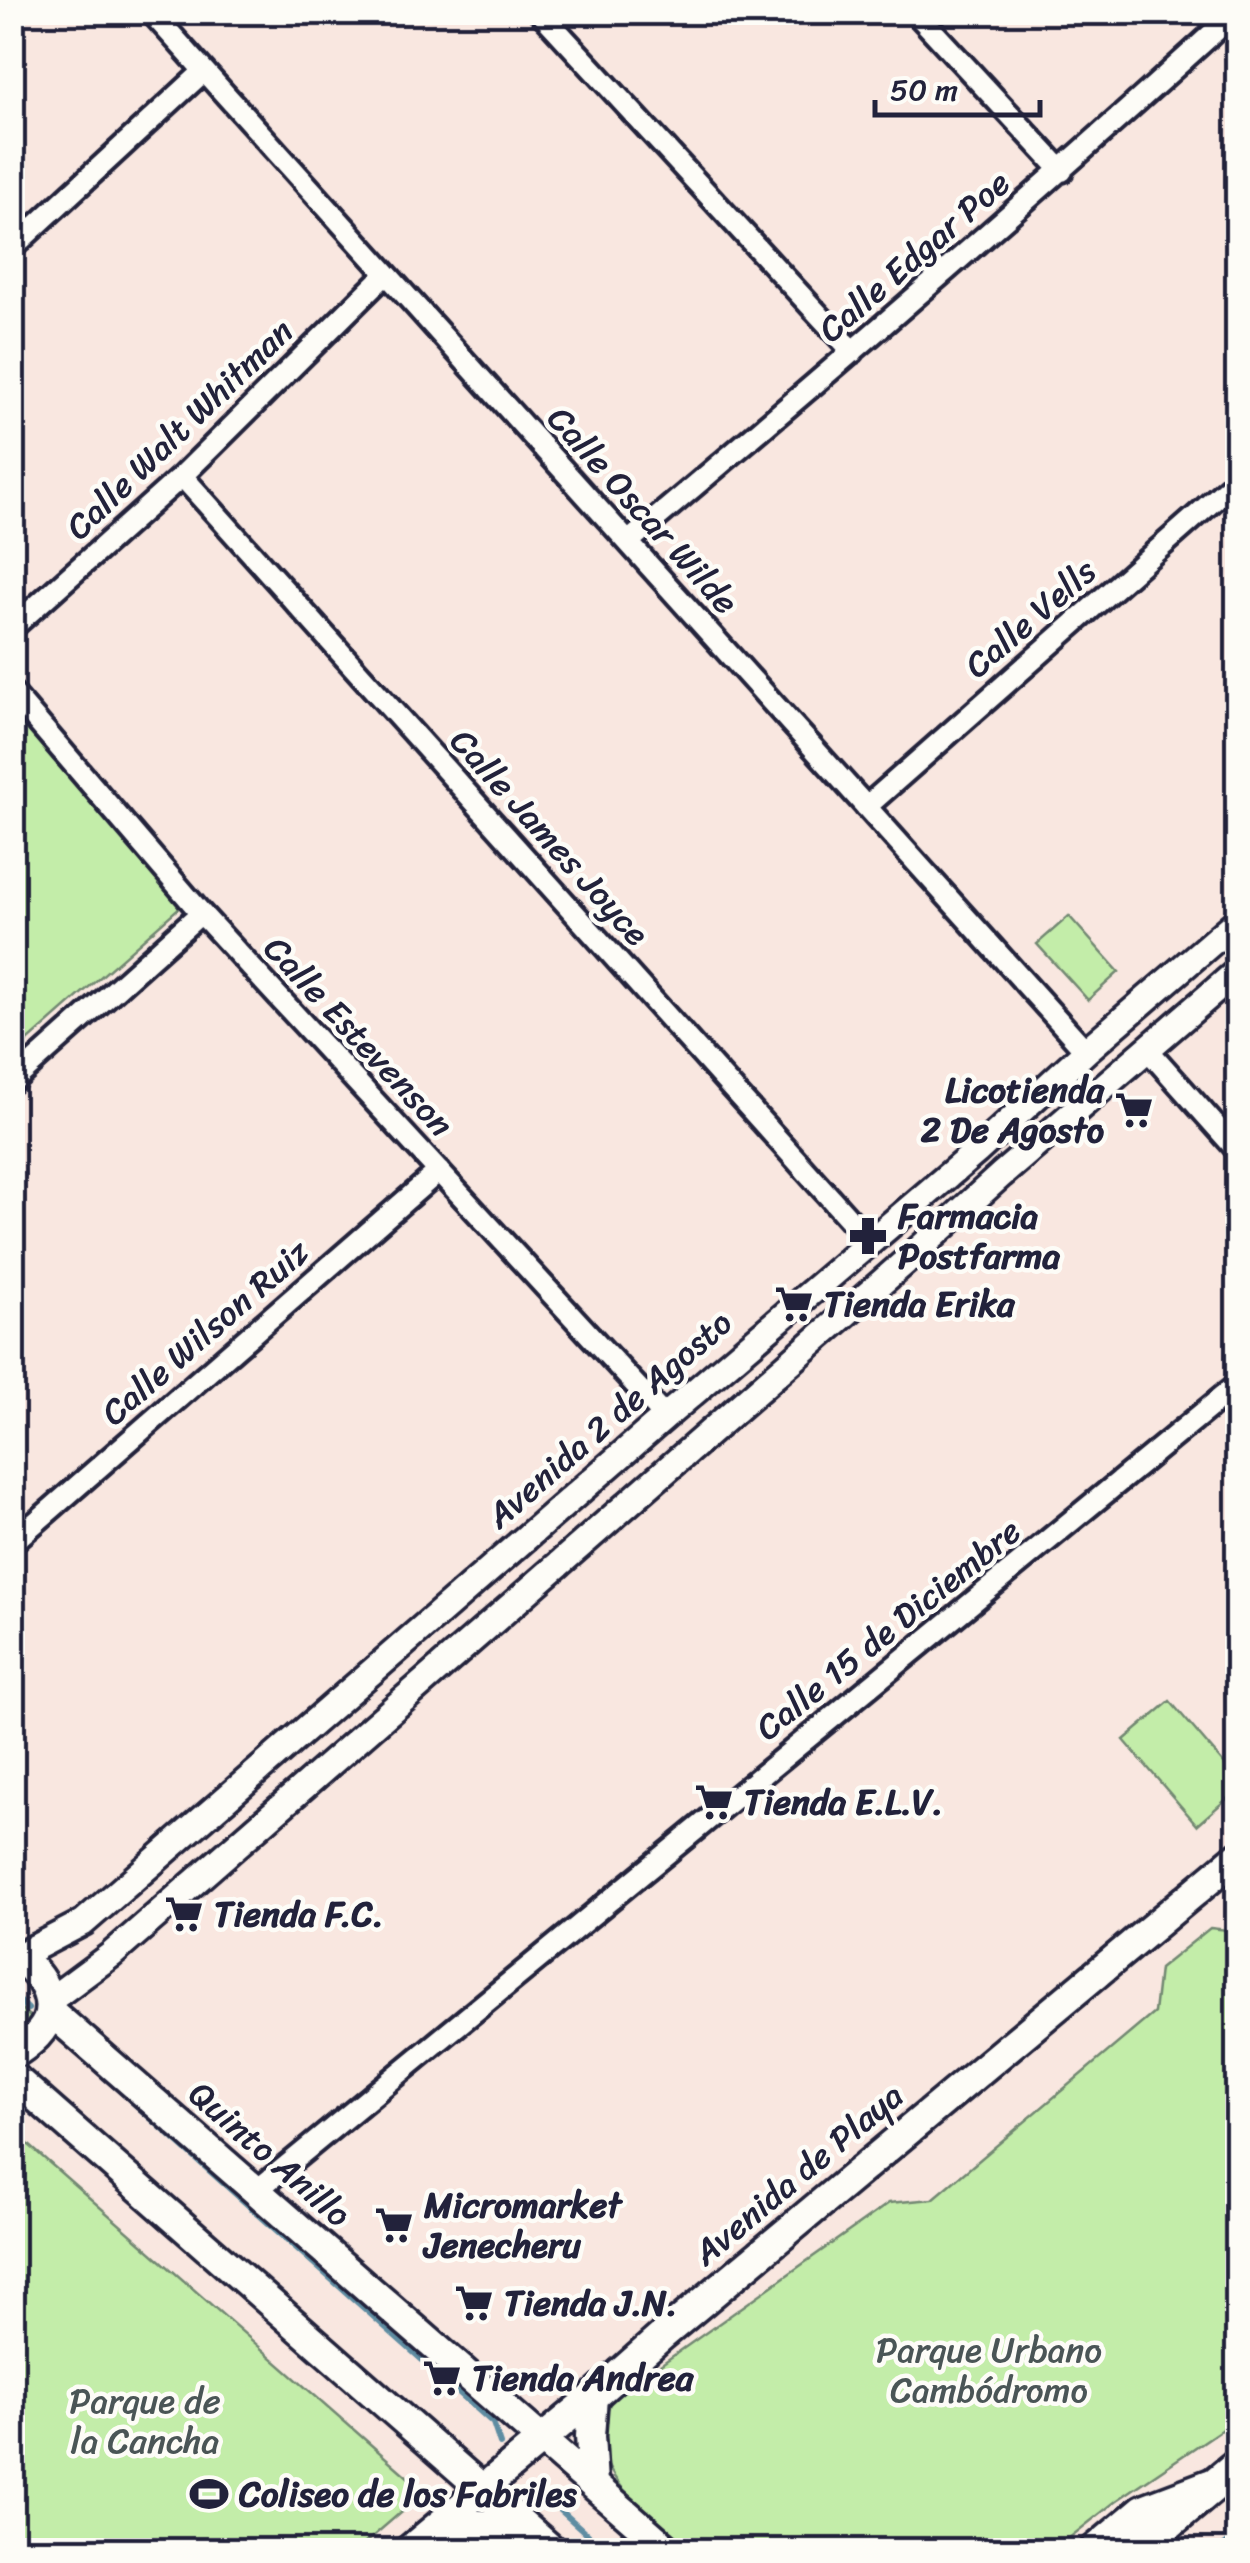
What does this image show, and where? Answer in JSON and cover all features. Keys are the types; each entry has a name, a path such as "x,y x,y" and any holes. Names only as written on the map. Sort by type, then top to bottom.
{"main road":[{"name":"Avenida de Playa","path":"418,2542 1238,1856"},
{"name":"Quinto Anillo","path":"15,1956 32,1968 43,1984 49,2006 534,2447 592,2483 668,2550"},
{"path":"12,2055 38,2036 46,2024 49,2006"},
{"path":"12,2076 490,2483 546,2545"},
{"path":"592,2483 593,2397"},
{"path":"1094,2550 1143,2509 1228,2473"},
{"path":"1136,2550 1228,2473"},
{"path":"418,2542 454,2524 482,2524 502,2526 546,2545"}],"street":[{"name":"Calle Oscar Wilde","path":"151,12 1086,1052"},
{"path":"540,12 853,352"},
{"path":"914,12 1062,171"},
{"name":"Calle Edgar Poe","path":"628,542 1062,171 1236,12"},
{"path":"12,248 204,72"},
{"name":"Calle Walt Whitman","path":"12,628 182,476 386,274"},
{"name":"Calle James Joyce","path":"182,476 869,1242"},
{"name":"Calle Vells","path":"866,807 1238,479"},
{"name":"Calle Estevenson","path":"12,692 201,913 664,1417"},
{"path":"12,1082 201,913"},
{"name":"Avenida 2 de Agosto","path":"15,1956 84,1922 664,1417 977,1151 1238,920"},
{"path":"49,2006 1238,972"},
{"path":"1148,1050 1238,1151"},
{"path":"977,1151 1001,1175"},
{"name":"Calle Wilson Ruiz","path":"12,1542 439,1171"},
{"name":"Calle 15 de Diciembre","path":"256,2191 1238,1384"}],"green space":[{"path":"13,713 181,906 12,1054"},
{"path":"1069,916 1119,972 1088,1000 1037,944"},
{"path":"1170,1701 1237,1779 1237,1790 1197,1825 1124,1740"},
{"name":"Parque Urbano Cambódromo","path":"1210,1928 1237,1931 1237,2419 1116,2501 1054,2550 692,2550 634,2501 603,2455 600,2432 612,2399 889,2203 933,2199 1154,2013 1159,1969"},
{"path":"12,2001 36,2022 12,2040"},
{"name":"Parque de la Cancha","path":"12,2130 418,2486 414,2501 357,2550 13,2550"}],"waterway":[{"path":"12,1994 28,2009"},
{"path":"93,2067 493,2423 500,2444"},
{"path":"539,2491 605,2550"},
{"path":"1219,2550 1238,2535"}],"place":[{"name":"Licotienda 2 De Agosto","path":"1134,1110"},
{"name":"Farmacia Postfarma","path":"868,1236"},
{"name":"Tienda Erika","path":"794,1304"},
{"name":"Tienda E.L.V.","path":"714,1802"},
{"name":"Tienda F.C.","path":"184,1914"},
{"name":"Micromarket Jenecheru","path":"394,2225"},
{"name":"Tienda J.N.","path":"474,2303"},
{"name":"Tienda Andrea","path":"442,2378"},
{"name":"Coliseo de los Fabriles","path":"209,2494"}]}
